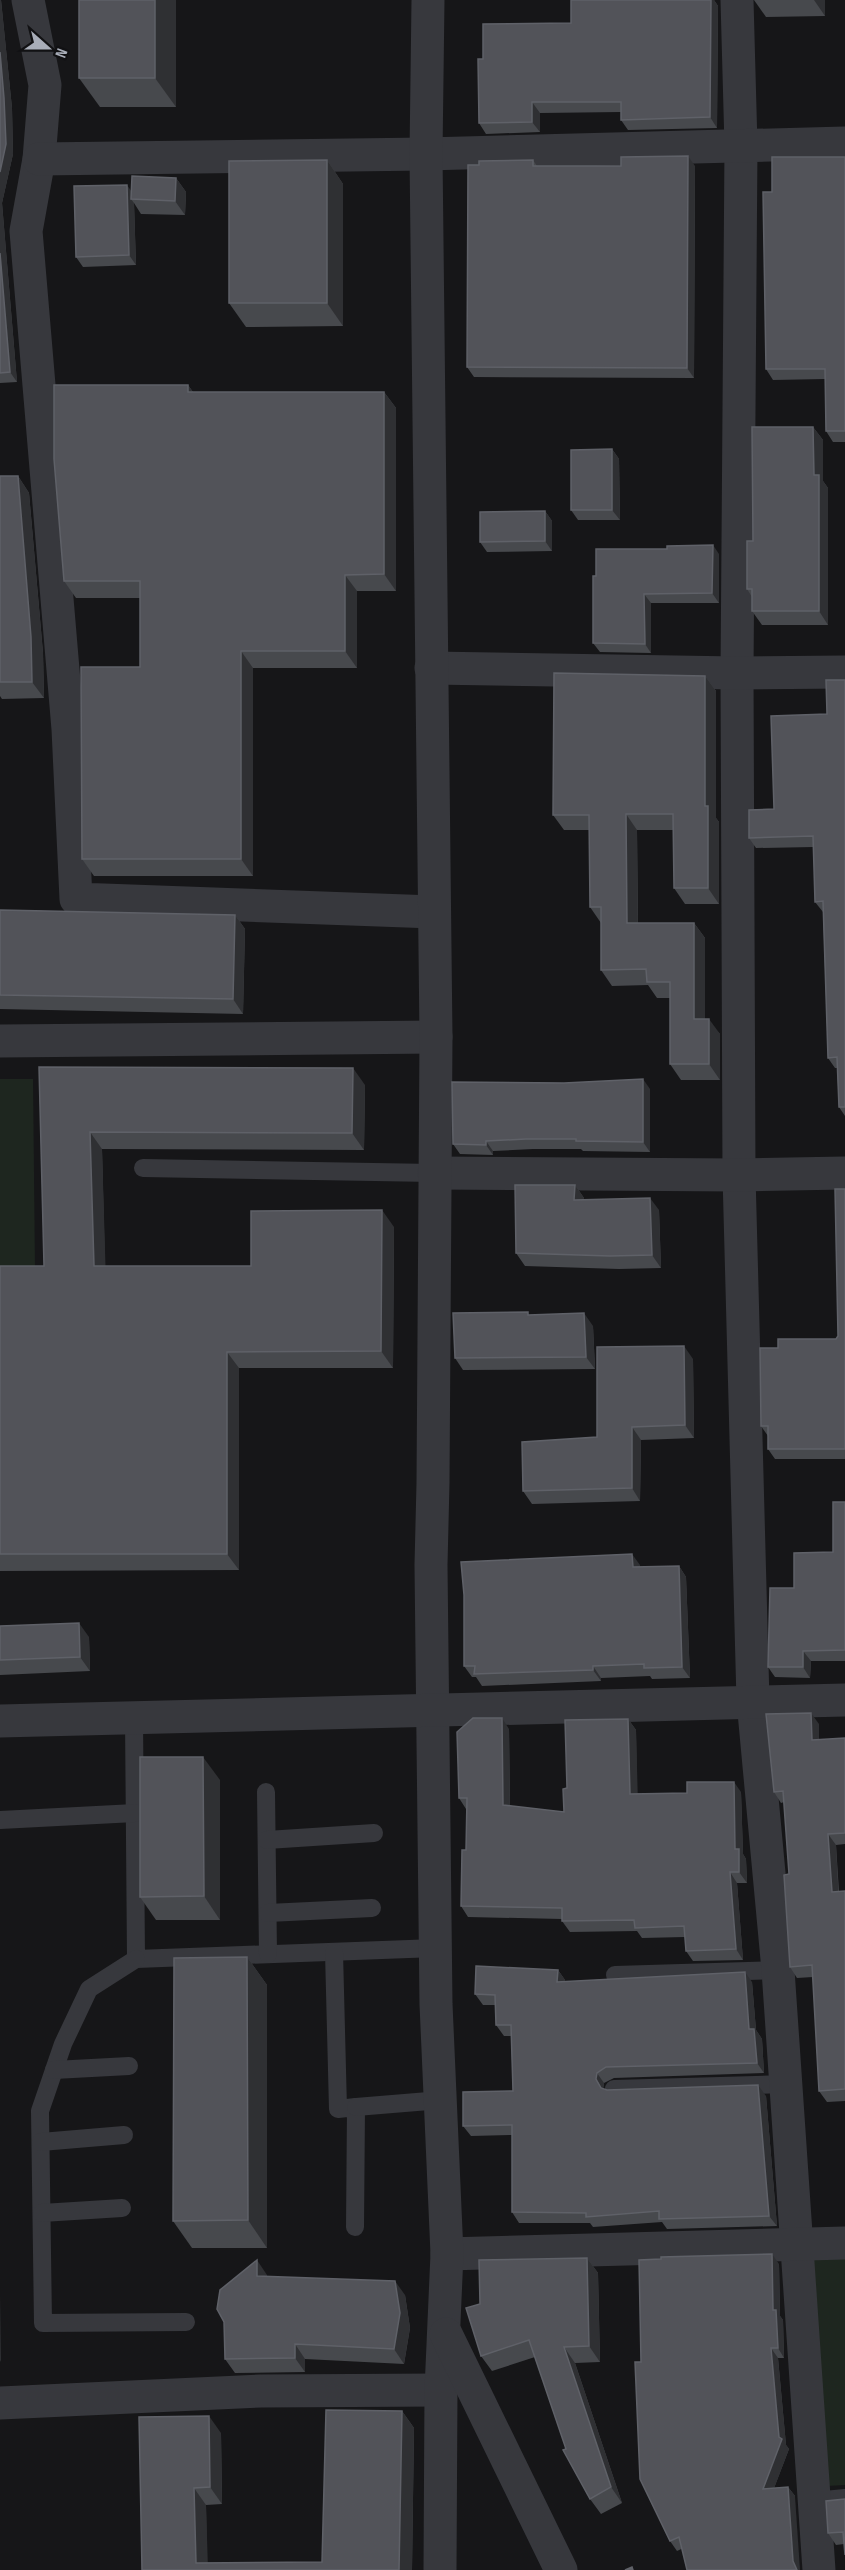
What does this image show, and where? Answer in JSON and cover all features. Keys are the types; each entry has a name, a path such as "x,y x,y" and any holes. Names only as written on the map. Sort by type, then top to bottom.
{"street":[{"path":"28,0 45,85 39,159 26,231 68,729 76,899 434,912"},
{"path":"428,0 426,154 436,1037 433,1483 430,1565 436,1948 447,2254 441,2390 440,2570"},
{"path":"737,0 741,146 737,673 739,1175 753,1701 778,1970 797,2244 830,2499 819,2570"},
{"path":"39,159 426,154 845,143"},
{"path":"431,668 737,673 845,672"},
{"path":"0,1041 436,1037"},
{"path":"434,1173 739,1175 845,1173"},
{"path":"0,1721 845,1700"},
{"path":"447,2254 845,2243"},
{"path":"443,2329 561,2570"},
{"path":"0,2403 261,2391 441,2390"}],"lane":[{"path":"143,1168 434,1173"},
{"path":"134,1718 136,1959"},
{"path":"266,1792 268,1954"},
{"path":"0,1820 135,1813"},
{"path":"267,1840 374,1833"},
{"path":"268,1913 372,1908"},
{"path":"186,2322 43,2324 40,2111 63,2044 89,1989 136,1959 436,1948"},
{"path":"333,1952 338,2109 441,2100"},
{"path":"615,1975 778,1970"},
{"path":"54,2070 129,2066"},
{"path":"614,2089 786,2084"},
{"path":"355,2227 356,2107"},
{"path":"41,2142 124,2135"},
{"path":"42,2213 122,2208"}],"shaded area":[{"path":"0,1079 33,1079 35,1270 0,1271"},
{"path":"810,2259 845,2259 845,2485 826,2486"}],"building":[{"path":"79,0 155,0 155,78 79,78"},
{"path":"571,0 711,0 710,117 621,120 621,102 532,102 532,122 479,123 478,59 483,59 483,24 571,23"},
{"path":"0,52 6,144 0,172"},
{"path":"688,156 687,368 467,367 468,165 479,165 479,161 533,160 533,166 621,166 621,157"},
{"path":"772,157 845,157 845,431 826,431 825,369 766,369 763,192 772,192"},
{"path":"327,160 327,303 229,303 229,161"},
{"path":"132,176 176,178 175,201 131,199"},
{"path":"127,185 129,255 76,257 74,186"},
{"path":"0,253 10,372 0,373"},
{"path":"54,385 188,385 188,392 384,392 384,574 345,575 345,651 241,651 241,859 82,859 81,667 140,667 140,581 64,581 54,459"},
{"path":"752,427 813,427 814,475 819,475 819,611 752,611 752,589 747,589 747,541 753,541"},
{"path":"612,449 612,510 571,510 571,450"},
{"path":"0,476 18,476 31,637 32,682 0,682"},
{"path":"545,511 545,541 480,542 480,512"},
{"path":"713,545 712,593 644,594 645,644 593,643 593,576 596,576 596,549 667,549 667,546"},
{"path":"554,673 705,676 705,806 708,806 708,888 674,888 673,814 626,814 627,923 694,923 694,1019 709,1019 709,1064 670,1064 670,982 647,982 646,969 601,970 601,907 590,907 589,815 553,815"},
{"path":"826,680 845,680 845,1107 839,1107 837,1057 828,1058 823,901 815,902 813,836 749,838 749,810 774,809 771,716 827,714"},
{"path":"0,910 235,915 233,999 0,995"},
{"path":"39,1067 353,1068 352,1133 90,1132 94,1266 251,1266 251,1211 382,1210 381,1351 227,1352 227,1554 0,1554 0,1266 44,1266"},
{"path":"643,1079 643,1142 526,1139 486,1141 486,1145 453,1144 452,1082 564,1083"},
{"path":"515,1185 575,1185 574,1200 650,1198 652,1255 516,1253"},
{"path":"835,1189 845,1189 845,1449 768,1449 768,1426 761,1426 760,1348 778,1348 778,1339 836,1339 838,1336"},
{"path":"528,1312 528,1315 584,1313 586,1357 455,1358 453,1313"},
{"path":"684,1346 685,1425 632,1427 632,1488 523,1491 522,1442 597,1437 597,1347"},
{"path":"833,1502 845,1502 845,1650 803,1651 803,1667 768,1667 770,1588 794,1588 794,1553 833,1552"},
{"path":"632,1554 633,1567 679,1566 682,1667 644,1668 644,1664 593,1666 593,1670 474,1674 475,1666 464,1666 464,1595 461,1562"},
{"path":"79,1623 80,1657 0,1660 0,1626"},
{"path":"811,1713 812,1740 845,1738 845,1833 828,1834 832,1892 845,1891 845,2089 819,2091 812,1965 790,1967 784,1875 789,1874 783,1791 774,1792 766,1714"},
{"path":"473,1718 502,1718 503,1805 564,1812 563,1789 567,1788 565,1720 628,1719 630,1794 687,1793 687,1782 734,1782 735,1849 739,1849 739,1872 730,1872 736,1949 686,1951 684,1926 635,1928 634,1920 562,1921 562,1908 461,1906 462,1850 466,1850 467,1798 459,1798 457,1732"},
{"path":"140,1757 203,1757 204,1896 140,1897"},
{"path":"247,1957 248,2220 173,2221 174,1958"},
{"path":"476,1966 558,1970 557,1982 745,1972 749,2029 754,2029 757,2063 606,2067 597,2073 596,2079 601,2088 607,2090 758,2085 769,2216 659,2219 659,2211 586,2217 586,2213 512,2212 512,2125 463,2126 463,2092 513,2091 511,2025 496,2025 495,1995 475,1994"},
{"path":"772,2254 773,2310 776,2310 778,2348 771,2348 779,2437 782,2439 763,2489 788,2487 793,2561 797,2570 687,2570 679,2537 670,2541 640,2479 635,2362 641,2362 639,2260 661,2259 661,2257"},
{"path":"587,2258 589,2346 564,2347 611,2487 590,2499 563,2450 566,2449 529,2340 481,2356 466,2308 480,2304 479,2260"},
{"path":"257,2260 257,2276 395,2281 400,2313 394,2349 295,2344 295,2358 225,2359 224,2322 217,2309 220,2290"},
{"path":"326,2410 402,2411 399,2570 142,2570 139,2417 209,2416 210,2487 194,2488 196,2563 322,2562"},
{"path":"845,2499 845,2555 843,2532 828,2533 826,2501"}]}
